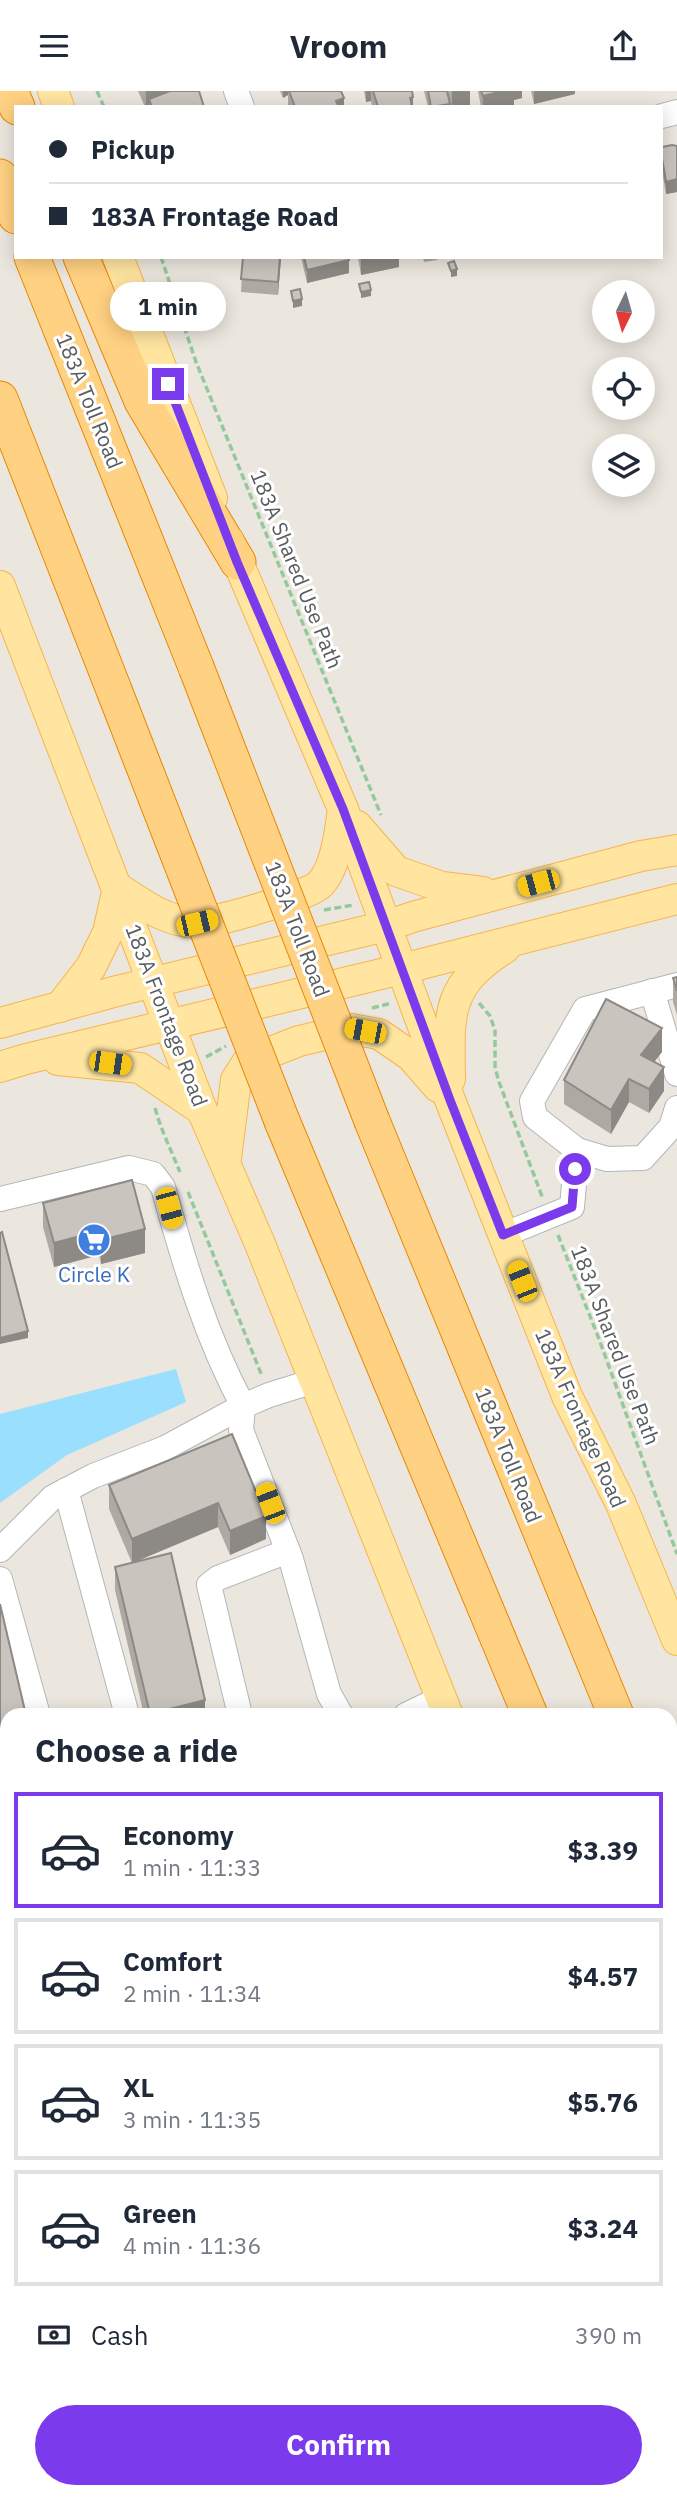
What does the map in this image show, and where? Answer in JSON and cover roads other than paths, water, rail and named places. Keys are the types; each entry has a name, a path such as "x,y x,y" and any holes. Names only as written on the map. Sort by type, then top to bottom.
{"highway":[{"path":"0,177 14,211"},
{"name":"183A Toll Road","path":"33,259 196,667 372,1121 613,1708"},
{"path":"82,259 142,401 237,562"},
{"path":"0,399 282,1121 527,1708"}],"main road":[{"name":"183A Frontage Road","path":"119,259 237,562 343,809 450,1100 568,1396 621,1504 677,1640"},
{"name":"183A Frontage Road","path":"3,606 118,888 202,1110 444,1706"},
{"path":"60,1007 91,967 108,932 118,888 156,913 197,923 277,904 318,886 332,864 343,809"},
{"path":"343,809 396,871 442,887 498,893"},
{"path":"0,1023 386,926 498,893 641,856 677,849"},
{"path":"13,1063 677,899"},
{"path":"450,1100 451,1011 458,991 486,960 519,939"},
{"path":"226,1165 236,1080 248,1061 299,1041 351,1029 379,1034 411,1056 450,1100"},
{"path":"13,1063 110,1063 140,1068 202,1110"}],"street":[{"path":"677,985 585,1009 532,1101 535,1117 577,1150 607,1159 643,1158 671,1127 677,1108"},
{"path":"652,991 677,1074"},
{"path":"503,1235 572,1207 577,1150"},
{"path":"0,1199 129,1168 153,1174 163,1187 192,1286 223,1369 243,1406 241,1430 288,1551 332,1708"},
{"path":"0,1550 53,1497 66,1490 93,1476 165,1448 243,1406 314,1381"},
{"path":"66,1490 125,1708"},
{"path":"238,1708 209,1585 218,1578 288,1551"},
{"path":"0,1579 36,1708"}],"water":[{"path":"176,1369 186,1402 67,1455 0,1503 0,1414"}],"place":[{"name":"Circle K","path":"94,1240"}]}
